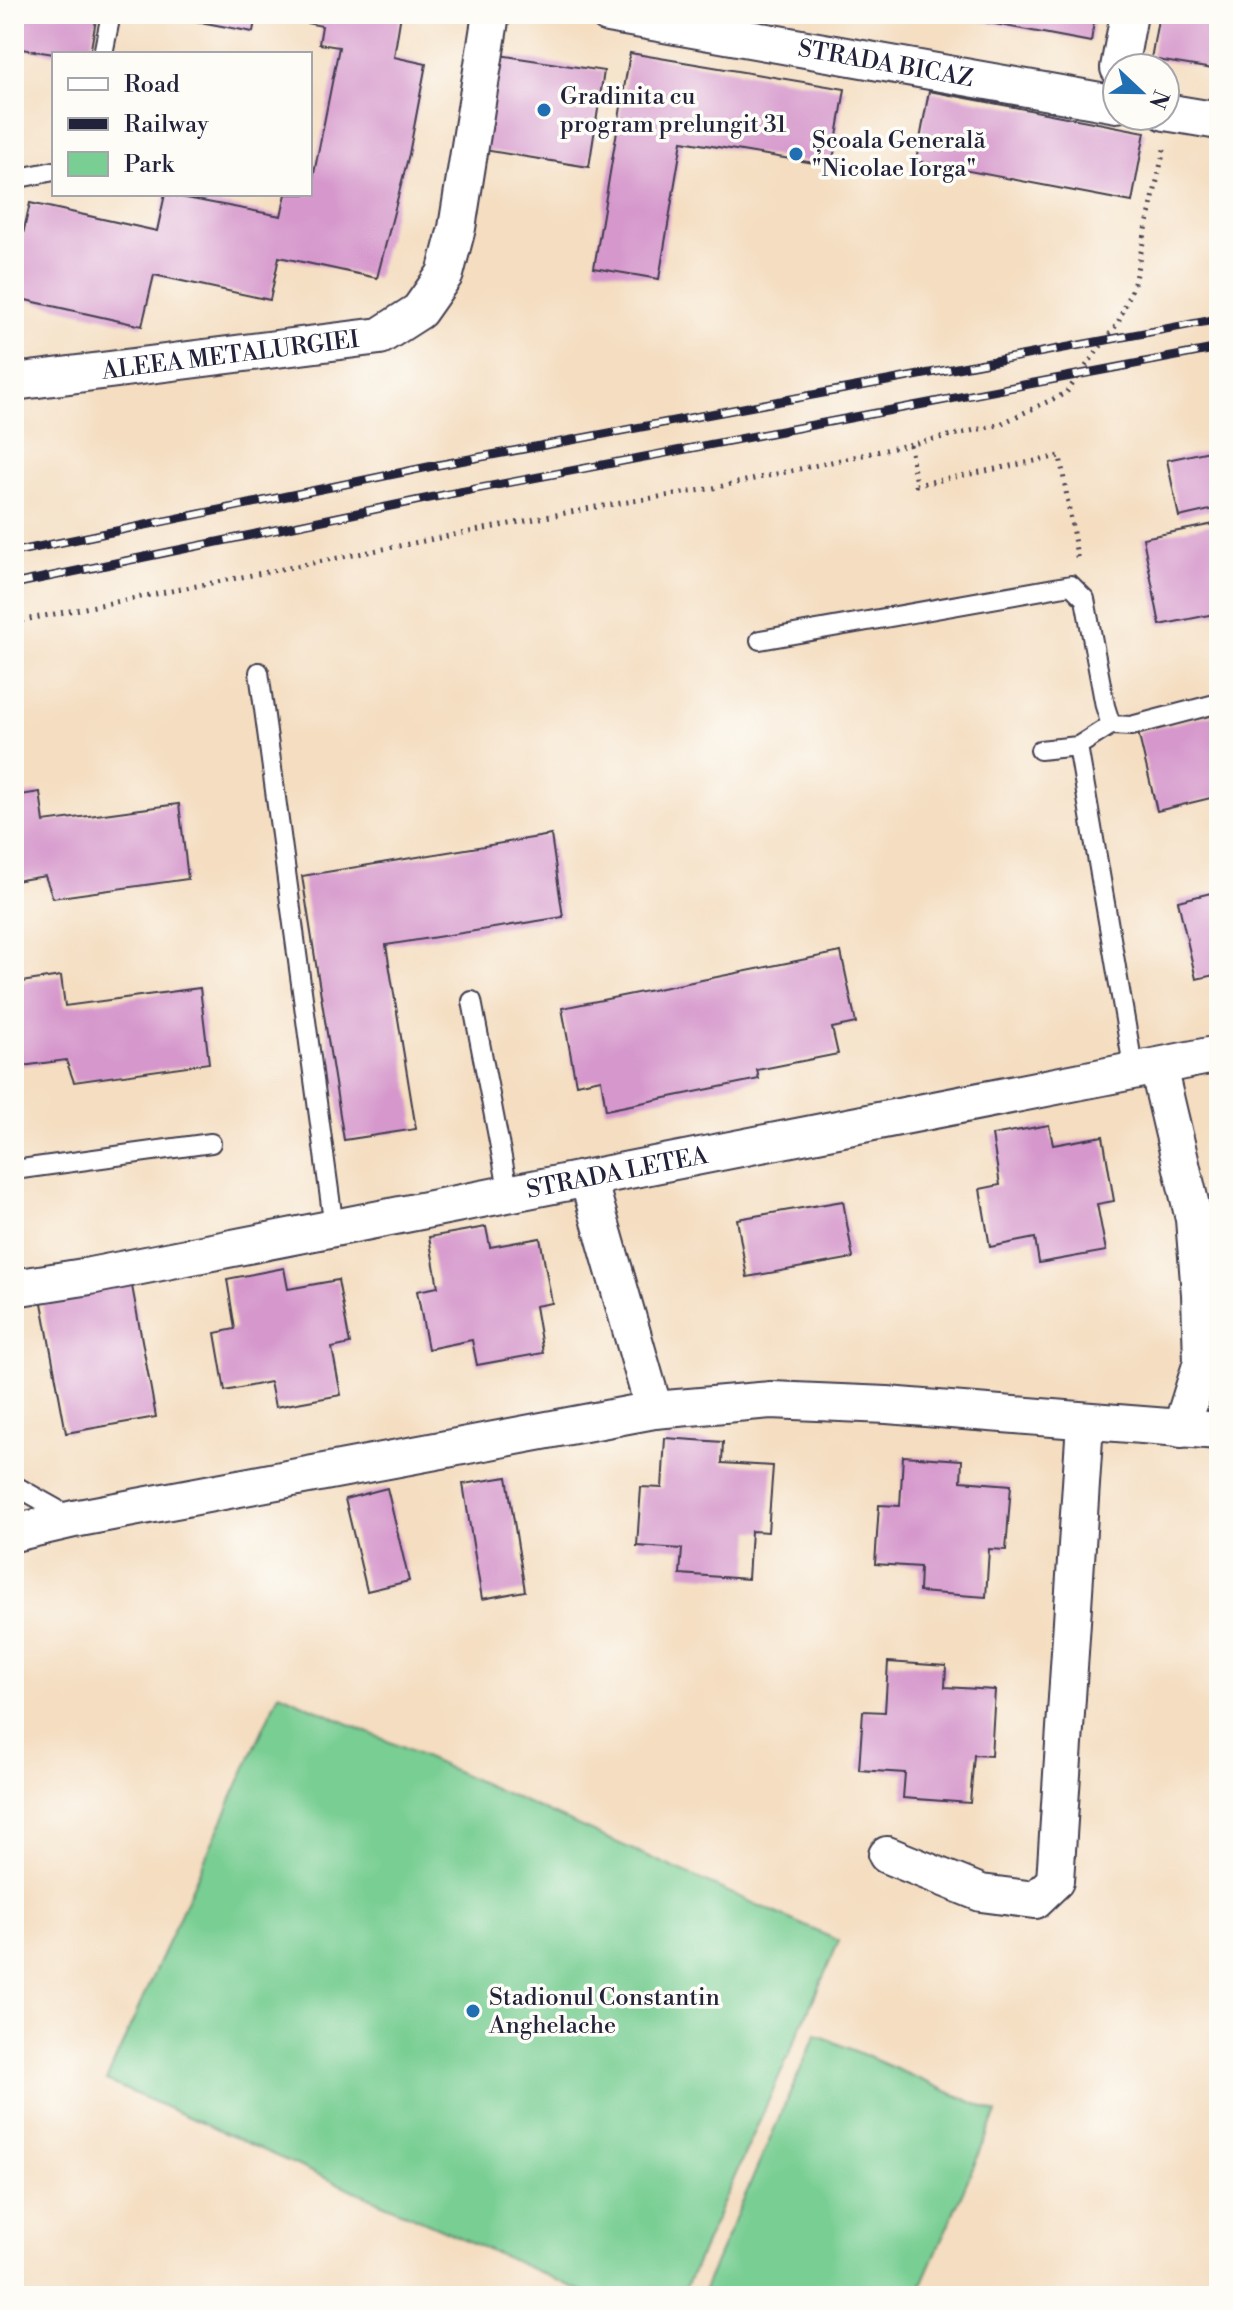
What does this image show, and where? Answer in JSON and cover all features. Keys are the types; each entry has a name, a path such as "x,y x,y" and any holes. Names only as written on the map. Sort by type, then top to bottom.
{"street":[{"name":"ALEEA METALURGIEI","path":"14,382 380,336 419,311 445,274 457,228 491,14"},
{"name":"STRADA BICAZ","path":"608,14 1101,93"},
{"path":"1122,52 1129,14"},
{"path":"1181,115 1219,121"},
{"name":"STRADA LETEA","path":"14,1288 588,1179 1219,1054"},
{"path":"1146,1069 1194,1219 1202,1362 1181,1429"},
{"path":"588,1179 654,1410"},
{"path":"14,1533 74,1519 654,1410 786,1401 887,1405 1085,1423 1219,1431"},
{"path":"887,1855 981,1893 1035,1900 1055,1881 1085,1423"}],"lane":[{"path":"103,52 111,14"},
{"path":"14,179 52,171"},
{"path":"760,640 1071,585 1085,599 1111,725"},
{"path":"259,672 334,1228"},
{"path":"1040,750 1078,746 1111,725 1131,726 1219,703"},
{"path":"1078,746 1146,1069"},
{"path":"472,1001 509,1194"},
{"path":"14,1170 211,1143"},
{"path":"14,1485 74,1519"}],"path":[{"path":"14,622 581,510 709,489 998,425 1066,393 1118,323 1134,283 1164,132"},
{"path":"910,445 916,485 1060,456 1085,599"}],"green space":[{"name":"Stadionul Constantin Anghelache","path":"279,1693 839,1941 682,2296 593,2296 106,2081"},
{"path":"816,2034 997,2113 917,2296 701,2296"}],"building":[{"path":"14,14 97,14 90,52 52,54 14,48"},
{"path":"159,14 256,14 253,32"},
{"path":"262,14 401,14 394,57 426,64 409,154 377,278 279,257 270,300 154,275 142,326 21,299 14,324 14,242 21,243 30,203 157,231 165,196 281,216 286,196 312,196 339,47 319,44 322,26"},
{"path":"941,14 1095,14 1091,42"},
{"path":"1159,14 1219,14 1219,70 1181,64 1181,52 1152,52"},
{"name":"Școala Generală \"Nicolae Iorga\"","path":"630,53 845,89 832,166 682,141 659,279 594,268"},
{"name":"Gradinita cu program prelungit 31","path":"499,55 604,71 589,167 484,150"},
{"path":"929,91 1101,124 1101,132 1145,132 1132,202 916,161"},
{"path":"1219,449 1219,508 1179,517 1167,460"},
{"path":"1219,523 1219,613 1160,625 1143,538"},
{"path":"1219,713 1219,796 1157,811 1138,732"},
{"path":"40,792 44,822 179,804 188,879 53,898 45,876 14,881 14,796"},
{"path":"551,835 563,917 386,945 416,1129 344,1140 302,876"},
{"path":"1219,891 1219,974 1196,979 1178,901"},
{"path":"841,952 856,1023 832,1028 838,1054 757,1070 759,1079 606,1110 601,1079 576,1084 562,1008"},
{"path":"61,976 65,1006 200,988 209,1063 74,1082 66,1060 14,1067 14,983"},
{"path":"1049,1125 1053,1145 1103,1136 1114,1201 1097,1204 1106,1251 1039,1263 1035,1238 990,1247 980,1189 1000,1185 992,1135"},
{"path":"843,1201 853,1258 747,1277 737,1219"},
{"path":"486,1227 490,1247 540,1238 552,1303 535,1306 543,1353 477,1365 472,1340 428,1349 417,1291 438,1287 429,1237"},
{"path":"284,1268 288,1289 338,1280 350,1344 332,1348 341,1395 275,1407 270,1382 225,1391 215,1333 235,1329 227,1279"},
{"path":"130,1275 156,1417 66,1433 40,1292"},
{"path":"665,1438 723,1442 722,1463 773,1466 768,1532 751,1531 748,1579 680,1574 682,1549 637,1546 641,1487 662,1488"},
{"path":"903,1456 962,1460 961,1481 1011,1485 1006,1550 989,1549 986,1597 919,1592 920,1567 875,1564 879,1505 900,1506"},
{"path":"507,1477 525,1591 482,1599 463,1484"},
{"path":"387,1488 409,1581 367,1591 345,1499"},
{"path":"888,1662 946,1666 945,1687 995,1690 991,1756 974,1755 970,1803 903,1798 905,1773 859,1770 863,1711 885,1712"}],"railway":[{"path":"14,552 438,465 1219,319"},
{"path":"14,584 449,494 1219,348"}],"place":[{"name":"Gradinita cu program prelungit 31","path":"544,110"},
{"name":"Școala Generală \"Nicolae Iorga\"","path":"796,154"},
{"name":"Stadionul Constantin Anghelache","path":"473,2011"}]}
